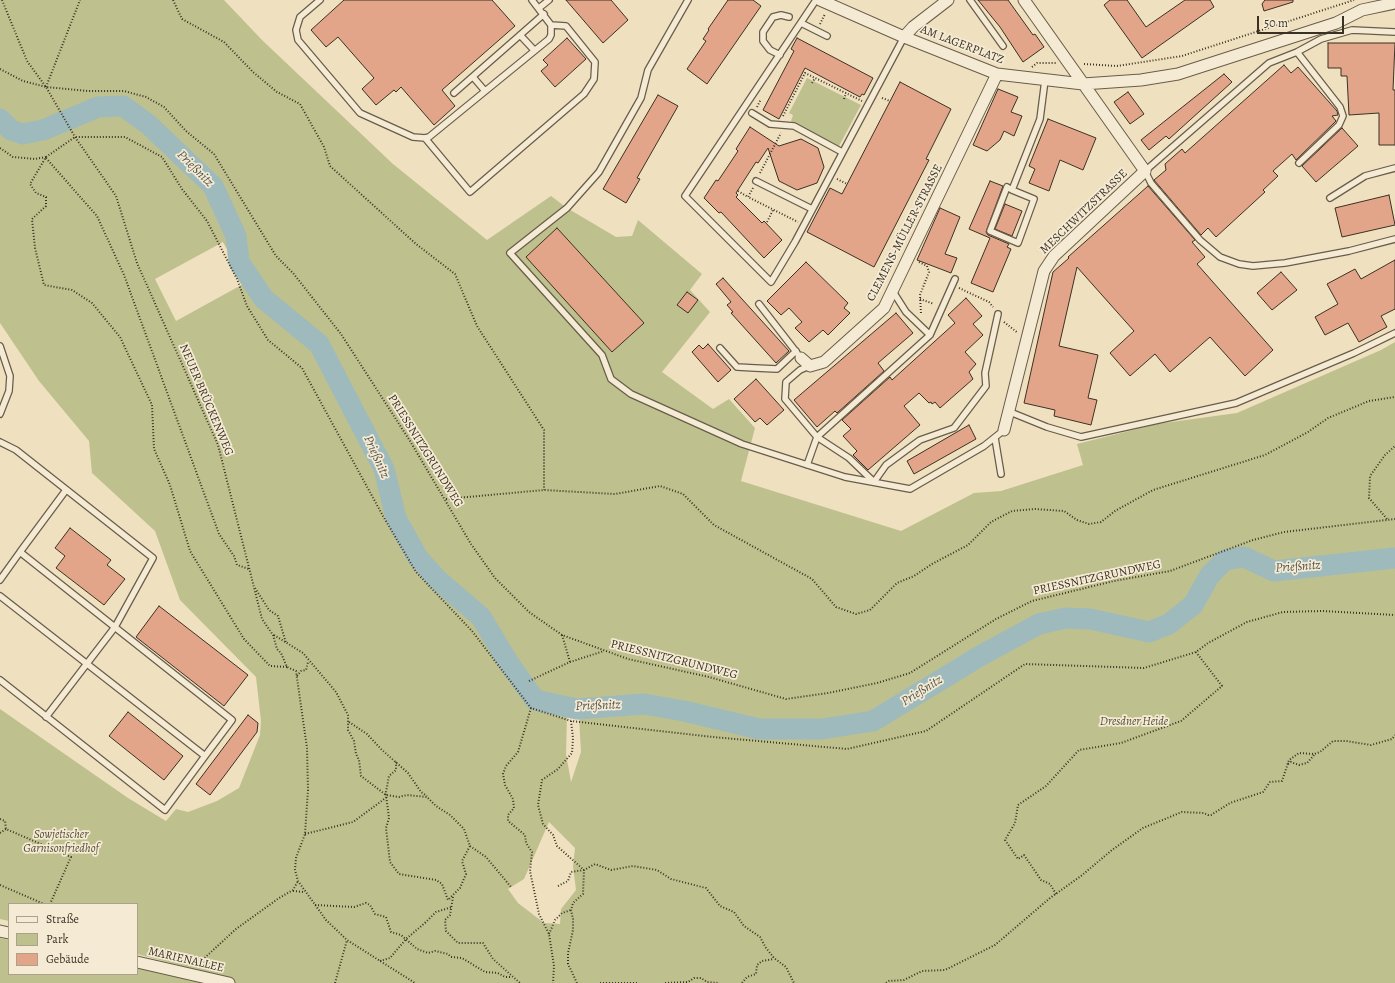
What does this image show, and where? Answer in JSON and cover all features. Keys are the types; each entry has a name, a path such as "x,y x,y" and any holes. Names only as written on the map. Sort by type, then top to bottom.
{"street":[{"name":"AM LAGERPLATZ","path":"820,0 838,4 904,37 997,74 1083,84 1141,80 1178,74 1336,23 1362,5 1395,3"},
{"name":"MESCHWITZSTRASSE","path":"1004,430 1010,412 1044,271 1054,256 1145,171 1024,0"},
{"name":"AM LAGERPLATZ","path":"904,37 913,27 946,1"},
{"name":"CLEMENS-MÜLLER-STRASSE","path":"810,366 824,362 876,317 884,308 997,74"},
{"path":"798,355 810,366"},
{"name":"MARIENALLEE","path":"138,962 229,983"}],"lane":[{"path":"320,0 300,17 296,30 298,40 360,113 413,136 425,138 429,137 551,36 551,25 532,0"},
{"path":"539,8 549,0"},
{"path":"688,0 648,70 641,98 599,172 567,208 510,253 602,355 611,379 631,394 742,444 845,477 910,489 995,438 1004,430"},
{"path":"816,0 685,196 772,282 904,37"},
{"path":"970,0 1003,46"},
{"path":"454,93 544,14"},
{"path":"780,55 770,50 763,41 763,32 773,17 781,15 789,17"},
{"path":"801,23 827,36"},
{"path":"425,138 470,192 584,94 594,79 595,62 566,26 551,25"},
{"path":"1395,32 1352,30 1321,39 1297,52 1269,63 1145,171 1151,183 1200,240 1220,256 1239,264 1253,266 1285,263 1349,251 1395,239"},
{"path":"520,35 534,50"},
{"path":"1297,52 1340,106 1343,116 1339,124 1299,162"},
{"path":"473,76 485,91"},
{"path":"1012,190 1040,119 1045,80"},
{"path":"752,113 770,124 794,126 842,152"},
{"path":"1330,198 1365,176 1395,168"},
{"path":"756,181 812,209"},
{"path":"1007,187 1012,190 1034,199 1018,243 990,231 1007,187"},
{"path":"807,465 817,437 930,335 955,279"},
{"path":"892,290 906,312 930,335"},
{"path":"720,348 737,367 777,369 798,355 759,304"},
{"path":"874,482 886,465 920,440 954,428 971,407 986,386 985,373 998,314"},
{"path":"1010,412 1047,427 1081,437 1236,403 1354,353 1395,333"},
{"path":"0,346 10,376 8,391 0,414"},
{"path":"810,366 800,370 786,382 785,399 817,437 849,458 874,482"},
{"path":"995,438 1001,474"},
{"path":"0,442 16,450 153,558 115,627 46,717"},
{"path":"0,580 66,490"},
{"path":"0,680 165,810 232,720 20,552"},
{"path":"0,596 205,756"}],"path":[{"path":"46,87 80,0"},
{"path":"173,0 182,19 224,42 253,72 277,92 300,104 324,147 330,166 416,244 456,274 477,326 544,430 544,490"},
{"path":"1022,78 1037,63 1117,66 1182,56 1355,0"},
{"name":"NEUER BRÜCKENWEG","path":"3,1 27,61 46,87 75,136 116,196 137,263 218,445 237,515 262,619 273,635 277,649 281,653 287,667 296,671 297,676"},
{"name":"PRIESSNITZGRUNDWEG","path":"0,69 5,73 23,81 46,87 88,91 124,91 146,97 164,107 186,131 214,154 276,256 298,279 341,334 446,499 471,544 495,578 529,612 562,634 604,652 628,660 709,677 786,699 828,693 877,683 910,673 996,619 1032,601 1114,581 1170,571 1246,542 1284,532 1395,519"},
{"path":"748,197 783,129 779,125 805,73 868,104"},
{"path":"812,83 815,78"},
{"path":"844,99 846,93"},
{"path":"287,667 270,666 244,639 190,551 170,485 154,449 152,405 120,337 92,303 72,290 44,285 34,248 32,219 46,206 46,196 36,193 30,184 46,158 75,136 125,137 162,157 182,189 207,221 237,279 248,306 268,340 302,368 383,516 416,572 472,631 531,708 571,721 714,737 847,749 926,731 1025,664 1144,668 1196,652 1208,643 1247,622 1283,612 1323,611 1395,615"},
{"path":"0,148 13,157 35,160 46,158"},
{"path":"46,158 97,216 124,275 219,534 234,556 237,565 249,569"},
{"path":"738,190 772,210 803,225"},
{"path":"767,222 772,210"},
{"path":"908,258 927,266 929,272 920,295 922,310 918,324"},
{"path":"920,299 943,308"},
{"path":"446,499 544,490 615,494 660,486 683,494 714,525 812,579 836,607 856,614 870,610 897,583 914,576 932,564 968,545 992,522 1012,511 1036,509 1064,511 1078,520 1089,524 1101,522 1115,511 1153,490 1265,456 1308,432 1328,418 1369,401 1395,397"},
{"path":"1387,519 1369,498 1370,476 1385,455 1395,446"},
{"path":"254,587 269,610 278,616 286,644"},
{"path":"562,634 570,662"},
{"path":"273,635 303,653 308,661 328,681 336,692 346,708 349,722 348,730 354,741 361,776 386,796"},
{"path":"529,681 570,662 604,652"},
{"path":"1056,894 1050,884 1041,880 1024,855 1018,859 1005,840 1015,823 1018,806 1046,786 1079,750 1121,743 1153,729 1181,721 1222,686 1196,652"},
{"path":"308,661 306,670 301,671 297,676 307,748 308,790 304,834 296,858 295,870 298,881 326,920 347,940 416,983"},
{"path":"531,708 518,752 506,766 503,774 505,785 513,799 514,808 508,815 508,821 525,835 526,843 532,852 530,871 539,914 549,934 554,966 553,983"},
{"path":"571,721 573,738 572,754 558,769 542,780 538,805 543,824 553,835 557,846 584,870"},
{"path":"349,722 368,734 382,750 408,773 421,792 436,806 450,815 464,829 470,846 486,857 511,887"},
{"path":"1287,764 1291,762 1299,765 1307,763 1333,741 1346,741 1371,745 1392,739 1395,735"},
{"path":"1392,739 1395,742"},
{"path":"886,983 889,980 904,980 922,971 945,970 995,945 1056,894 1081,876 1112,850 1143,828 1182,812 1204,812 1208,816 1211,815 1230,803 1263,792 1270,782 1282,781 1289,760 1299,753 1316,754"},
{"path":"396,761 396,770 389,776 386,796 389,818 386,828 390,862 400,874 436,880 442,884 448,900 453,897 460,888 466,874 462,861 470,846"},
{"path":"304,834 353,822 386,796 427,797"},
{"path":"0,819 5,821 6,829"},
{"path":"0,833 6,829"},
{"path":"6,829 71,857 50,903"},
{"path":"558,886 568,881 571,872 584,870 595,864 611,870 633,866 657,870 671,879 706,888 720,906 734,912 744,926 760,937 774,958 786,966 794,983"},
{"path":"577,983 570,972 568,953 573,930 571,910 573,902 583,894 584,870"},
{"path":"188,973 236,929 279,898 293,890 298,881"},
{"path":"0,885 42,903"},
{"path":"293,890 306,893"},
{"path":"453,897 450,915 446,920 446,931 458,943 483,943 494,959 511,977 520,983"},
{"path":"315,905 354,907 366,903 370,905 375,914 386,917 392,932 406,939 417,949 428,953 435,951 448,954 451,958 462,958 485,972 498,973 505,977 511,977"},
{"path":"380,961 390,958 406,939 421,928 436,912 452,907"},
{"path":"549,934 555,920 562,913 571,910"},
{"path":"421,928 426,922"},
{"path":"335,983 347,940"},
{"path":"742,983 747,977 756,974 757,965 762,961 774,958"},
{"path":"665,983 688,982 694,978 700,978 707,982 718,983"},
{"path":"600,983 639,983"}],"green space":[{"name":"Dresdner Heide","path":"0,0 224,0 262,40 393,164 487,240 551,196 567,208 616,237 632,236 638,220 702,274 690,290 710,312 662,372 713,409 729,399 755,428 741,481 901,531 974,493 1001,491 1083,465 1077,444 1157,424 1237,413 1381,350 1395,342 1395,983 0,983 0,938 8,940 8,975 138,975 138,967 181,976 185,967 138,954 138,903 8,903 8,921 0,919 0,709 128,798 166,821 176,809 188,812 217,801 239,788 260,735 261,721 256,677 180,600 155,531 92,473 89,441 39,381 0,323","holes":["223,242 245,283 176,321 155,279","567,715 579,717 581,752 571,782 566,754","549,822 575,848 573,866 576,890 561,909 560,924 544,923 518,903 508,889 524,879"]},
{"path":"807,78 861,105 839,146 791,121 793,115 789,113"}],"building":[{"path":"344,0 492,0 515,26 442,90 455,106 434,125 401,87 396,92 394,90 376,105 362,89 374,78 338,37 326,47 311,30"},
{"path":"566,0 611,0 628,20 603,43"},
{"path":"728,0 753,0 761,6 707,84 687,69 706,41 703,39 709,30 708,29"},
{"path":"978,0 1008,0 1033,35 1035,34 1044,47 1023,62 1000,27"},
{"path":"1110,0 1127,0 1146,27 1185,0 1210,0 1214,7 1142,58 1104,5"},
{"path":"1265,0 1293,0 1293,2 1264,11 1262,4"},
{"path":"567,38 586,59 555,87 541,71 548,65 543,60"},
{"path":"797,38 873,78 864,95 862,94 860,97 805,68 779,119 763,110 794,51 791,49"},
{"path":"1328,43 1395,43 1393,90 1395,90 1395,145 1379,145 1379,113 1349,115 1347,76 1341,76 1341,68 1328,68"},
{"path":"1284,65 1291,73 1298,67 1337,111 1338,115 1332,116 1336,121 1296,160 1292,154 1273,171 1278,176 1263,190 1265,192 1216,237 1208,228 1201,235 1154,180 1166,170 1165,164 1182,149 1185,153"},
{"path":"1224,74 1232,82 1169,139 1166,136 1149,150 1141,140"},
{"path":"900,82 951,109 926,159 929,160 874,267 807,232 830,188 842,194"},
{"path":"998,89 1018,97 1011,112 1022,116 1014,136 1004,131 1000,140 987,151 973,145"},
{"path":"1128,92 1144,114 1130,124 1114,102"},
{"path":"658,95 678,106 637,178 640,179 626,203 603,189"},
{"path":"1048,119 1096,138 1083,170 1060,160 1049,191 1029,183 1035,169 1029,166"},
{"path":"750,127 779,146 801,139 818,148 824,167 817,183 797,190 779,181 768,148 758,163 756,162 736,193 738,195 736,197 762,223 764,221 782,240 764,258 721,212 719,213 704,198 716,180 718,181 738,151 736,149"},
{"path":"1342,128 1358,146 1316,182 1302,166"},
{"path":"990,181 1003,186 986,232 988,235 1009,244 1007,247 1011,249 993,292 971,283 990,238 969,229"},
{"path":"1148,186 1195,240 1192,242 1205,257 1197,264 1273,350 1245,376 1210,337 1170,372 1155,354 1130,376 1110,353 1134,331 1077,267 1059,346 1098,355 1088,398 1097,400 1091,425 1054,416 1055,410 1024,403 1053,272"},
{"path":"1389,195 1395,225 1342,237 1335,208"},
{"path":"1005,204 1022,211 1012,236 995,229"},
{"path":"940,208 960,217 945,254 957,258 951,273 917,260"},
{"path":"557,228 644,323 612,352 526,257"},
{"path":"1395,260 1395,309 1381,316 1387,327 1359,342 1348,323 1325,335 1315,317 1338,304 1327,284 1355,269 1361,279"},
{"path":"806,262 848,303 844,308 850,313 828,335 823,330 809,342 795,328 802,322 789,308 781,315 767,301"},
{"path":"1281,272 1297,290 1272,310 1257,293"},
{"path":"723,278 789,351 776,363 731,313 733,312 727,305 731,302 716,284"},
{"path":"687,292 698,300 688,313 677,305"},
{"path":"966,298 982,316 973,324 983,335 965,352 976,364 969,372 973,379 940,408 935,402 932,404 931,402 929,403 919,393 904,406 920,425 868,470 853,455 857,451 843,436 851,429 842,420 890,377 892,380 955,323 948,315"},
{"path":"896,313 913,333 878,363 884,371 837,413 835,411 817,427 794,400"},
{"path":"708,344 731,370 718,382 692,352 699,345 703,349"},
{"path":"756,379 784,410 767,425 760,418 755,422 734,399"},
{"path":"969,425 976,439 914,474 907,461"},
{"path":"70,528 111,560 107,565 125,579 104,605 56,568 65,556 55,548"},
{"path":"159,606 248,675 224,706 136,637"},
{"path":"128,712 183,756 164,780 109,736"},
{"path":"248,715 258,723 257,732 210,795 196,784"}],"waterway":[{"name":"Prießnitz","path":"0,119 11,130 22,134 43,130 98,107 123,106 149,125 213,186 236,236 239,262 264,299 319,344 384,469 396,518 418,558 438,580 481,617 508,662 535,700 577,709 644,704 684,711 759,729 822,729 873,721 980,656 1039,624 1066,618 1090,619 1149,632 1169,624 1193,605 1210,575 1225,560 1244,557 1274,571 1395,558"}],"park label":[{"name":"Sowjetischer Garnisonfriedhof","path":"61,842"}]}
